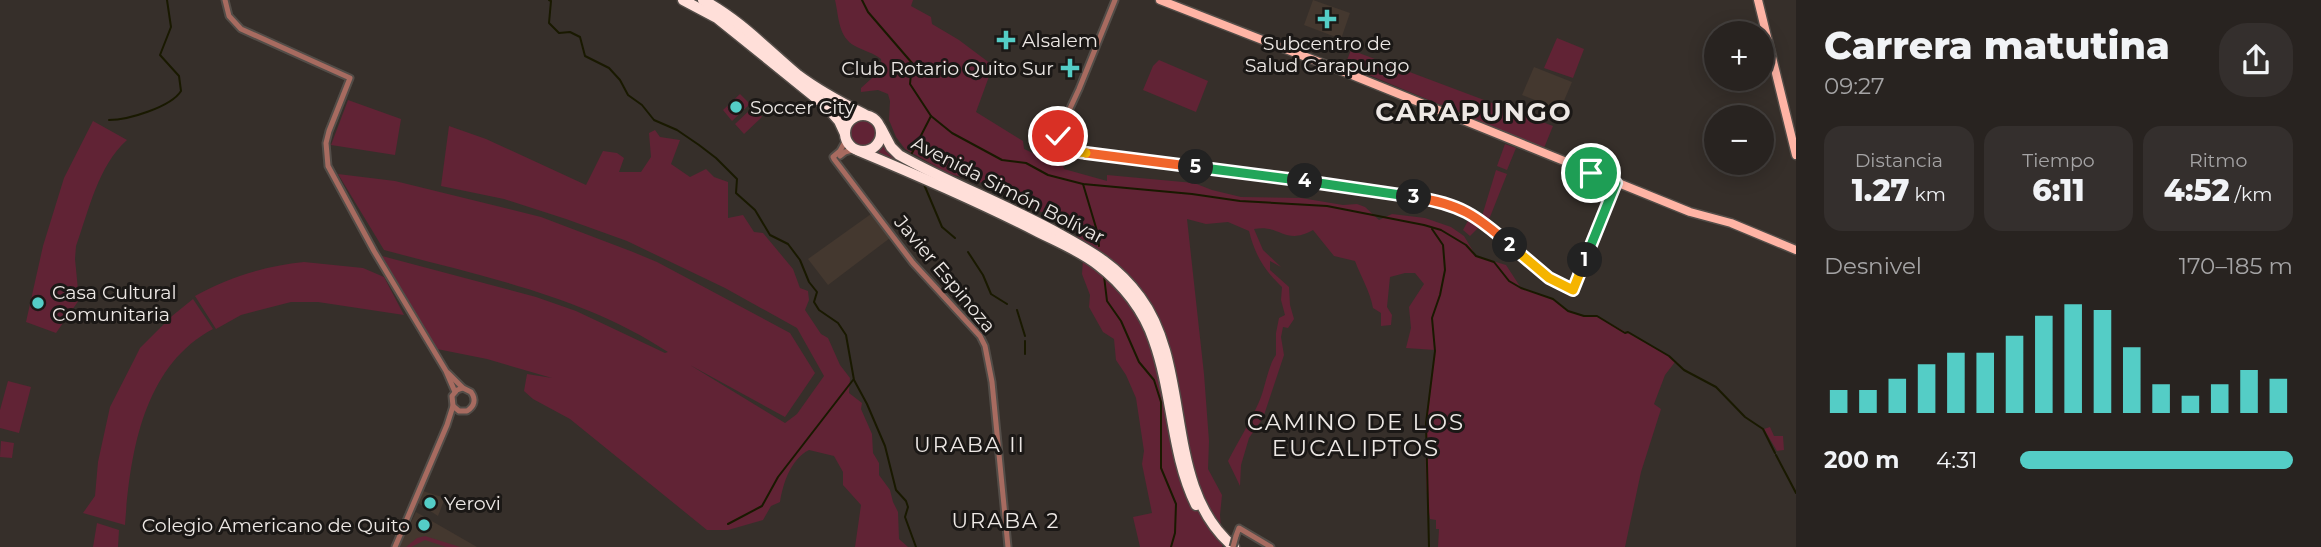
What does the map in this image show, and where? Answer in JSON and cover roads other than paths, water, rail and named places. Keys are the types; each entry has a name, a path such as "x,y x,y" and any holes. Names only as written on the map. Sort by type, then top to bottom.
{"highway":[{"name":"Avenida Simón Bolívar","path":"683,0 717,18 826,106 839,121 845,137 857,150 924,177 1101,262 1133,301 1149,328 1161,363 1186,481 1200,512 1225,547"},
{"name":"Avenida Simón Bolívar","path":"703,0 748,30 801,77 839,102 875,119 891,147 899,155 1009,208 1101,262 1140,297 1161,335 1170,365 1187,458 1197,491 1210,519 1233,547"},
{"path":"845,137 850,120 864,114"},
{"path":"857,150 874,147 880,138 881,128"}],"main road":[{"path":"1160,0 1336,70 1454,122 1616,184 1688,216 1729,227 1796,253"},
{"path":"1760,0 1796,134"},
{"path":"1760,0 1796,155"}],"street":[{"path":"225,0 229,16 241,29 350,78 329,131 326,143 328,166 374,251 446,371 455,392"},
{"path":"1115,0 1059,132 1058,141 1065,149 1293,179 1448,203 1479,218 1549,278 1573,290 1616,184"},
{"path":"835,159 841,151 845,137"},
{"path":"835,159 845,152 857,150"},
{"name":"Javier Espinoza","path":"835,159 912,263 980,337 985,346 992,382 1008,547"},
{"path":"446,371 463,388 471,391 474,402 470,410 459,411 447,425"},
{"path":"459,411 451,400 455,392 463,388"},
{"path":"395,547 453,406"},
{"path":"1233,547 1239,528 1271,547"}],"waterway":[{"path":"109,120 148,112 176,97 181,91 179,76 160,55 171,27 167,0"},
{"path":"549,0 549,23 559,33 570,32 580,37 585,56 609,68 628,95 642,105 654,120 677,130 716,158 737,179 736,193 755,210 770,235 788,244 800,260 809,282 817,292 814,302 819,310 838,323 846,335 854,380 885,446 896,490 906,501 908,507 905,517 916,547"},
{"path":"862,0 868,12 912,63 910,84 931,116 952,133 1002,160 1026,163 1048,175 1083,184 1240,201 1327,206 1441,230 1466,245 1476,256 1494,262 1509,281 1521,288 1553,299 1568,311 1584,316 1597,316 1669,356 1684,370 1716,387 1745,417 1763,429 1775,453"},
{"path":"912,153 931,116"},
{"path":"923,182 942,227 955,238"},
{"path":"1083,184 1099,246"},
{"path":"1429,547 1426,423 1435,351 1432,318 1445,270 1443,245 1432,229"},
{"path":"968,252 983,275 991,294 1007,304"},
{"path":"1104,276 1107,301 1121,321 1139,362 1154,380 1161,402 1161,468 1176,504 1175,533 1171,547"},
{"path":"1017,310 1025,336"},
{"path":"1025,341 1025,354"},
{"path":"728,524 762,506 778,477 853,380"},
{"path":"1776,455 1796,493"}],"place":[{"name":"Subcentro de Salud Carapungo","path":"1327,19"},
{"name":"Alsalem","path":"1006,40"},
{"name":"Club Rotario Quito Sur","path":"1070,68"},
{"name":"Soccer City","path":"736,107"},
{"name":"Casa Cultural Comunitaria","path":"38,303"},
{"name":"Yerovi","path":"430,503"},
{"name":"Colegio Americano de Quito","path":"424,525"}],"district":[{"name":"CARAPUNGO","path":"1474,112"},
{"name":"CAMINO DE LOS EUCALIPTOS","path":"1356,435"},
{"name":"URABA II","path":"970,444"},
{"name":"URABA 2","path":"1006,520"}]}
